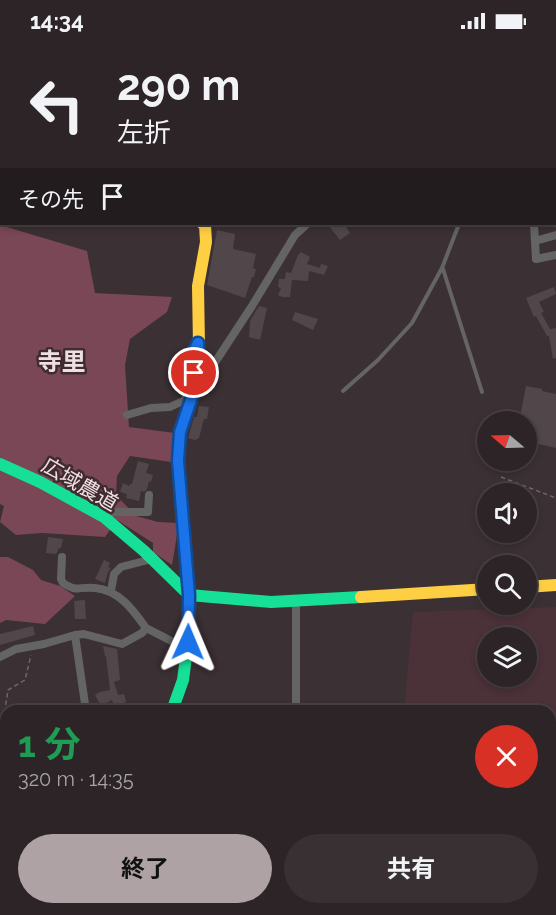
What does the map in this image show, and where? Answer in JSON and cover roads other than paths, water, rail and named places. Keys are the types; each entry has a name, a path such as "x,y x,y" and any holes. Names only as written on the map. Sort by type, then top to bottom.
{"street":[{"path":"174,705 183,680 187,649 189,595 178,461 180,432 199,376 198,286 207,242 205,225"},
{"path":"199,376 212,367 295,235 306,225"},
{"path":"534,225 536,260 556,255"},
{"path":"535,241 556,235"},
{"path":"127,415 151,408 170,407 185,400 194,373 194,351 198,343"},
{"name":"広域農道","path":"0,464 40,482 104,517 189,595"},
{"path":"104,517 113,512 148,512 149,495"},
{"path":"63,557 63,583 71,589 94,587 111,591 132,607 146,628 187,649"},
{"path":"111,591 114,574 121,567 152,559"},
{"path":"537,586 556,585"},
{"path":"189,595 271,602 477,590"},
{"path":"296,601 296,705"},
{"path":"0,657 16,649 84,634 122,644 142,633 146,628"},
{"path":"75,635 85,705"}],"lane":[{"path":"343,391 378,360 412,323 442,268 459,225"},
{"path":"442,268 482,392"}],"district":[{"name":"寺里","path":"62,361"}]}
